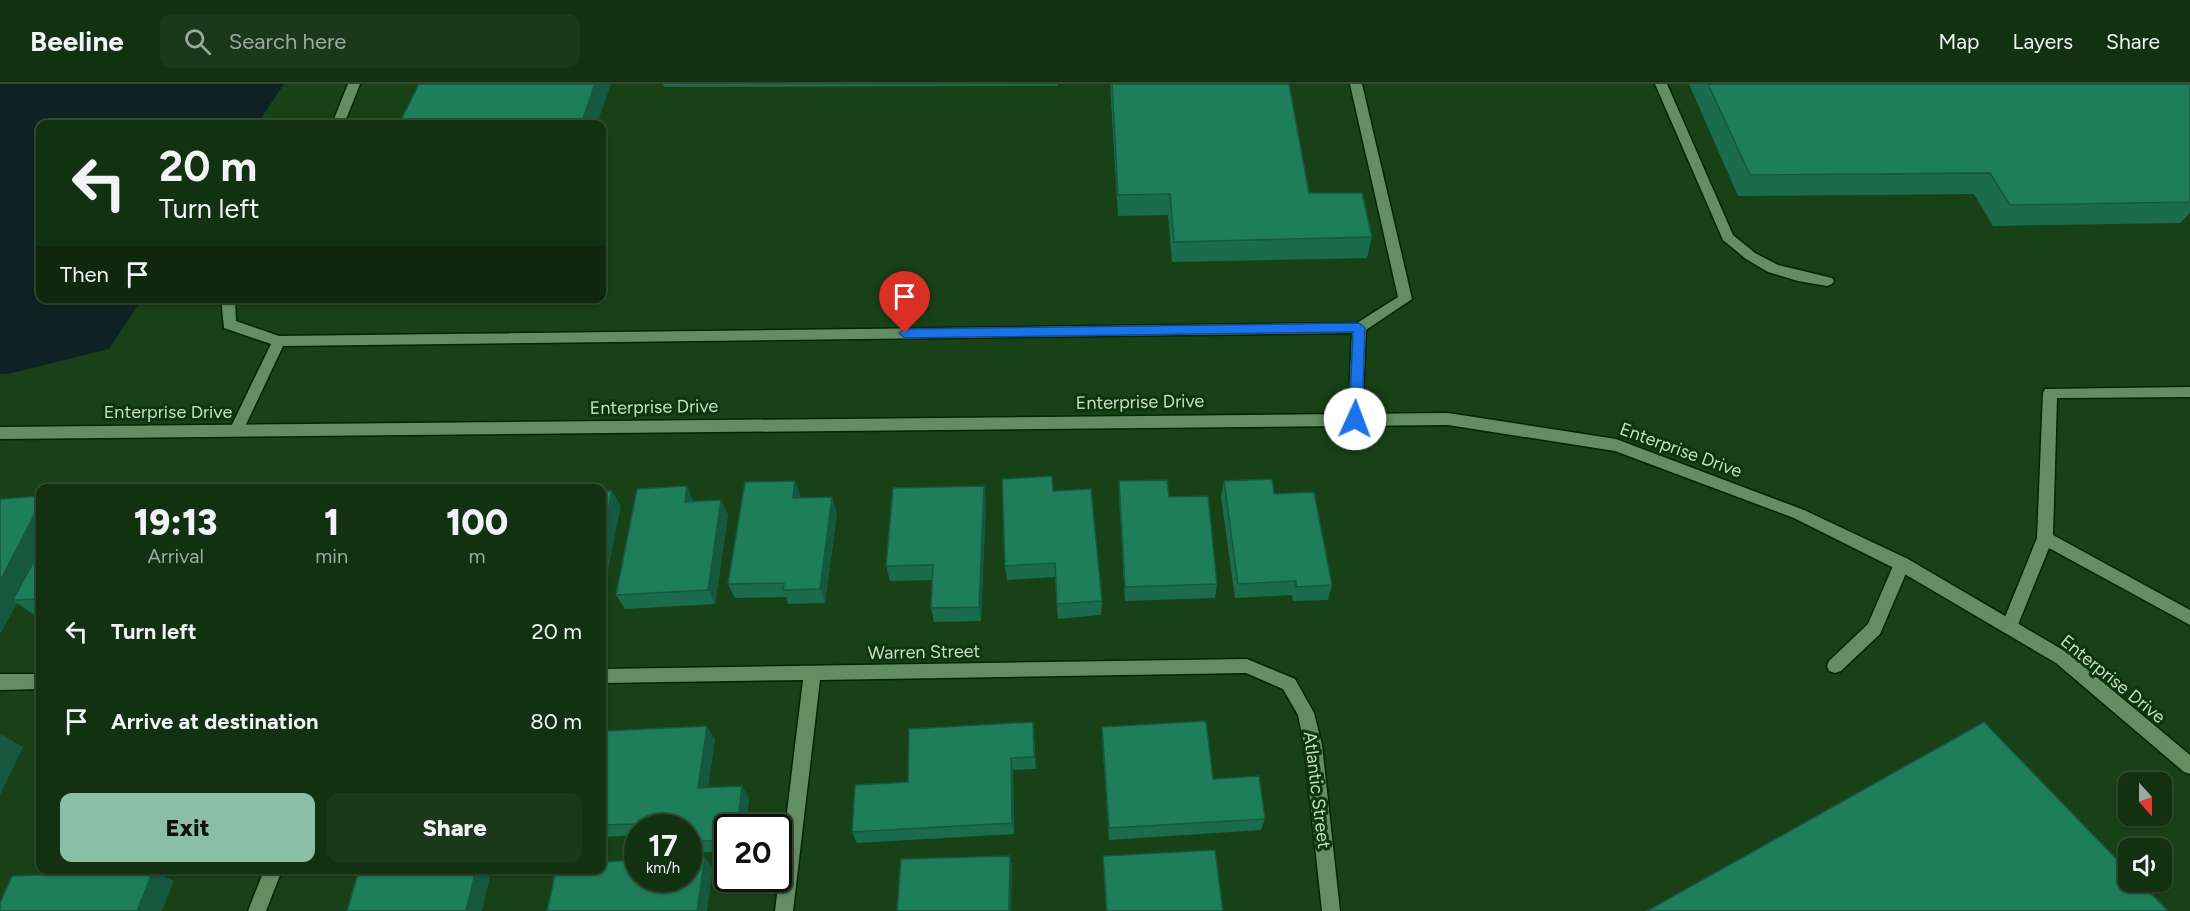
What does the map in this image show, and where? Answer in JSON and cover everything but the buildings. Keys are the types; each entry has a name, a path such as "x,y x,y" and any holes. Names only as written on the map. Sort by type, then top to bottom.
{"street":[{"path":"340,120 354,84"},
{"path":"228,303 229,324 279,341 1359,328 1405,299 1356,84"},
{"path":"1660,84 1728,237 1744,254 1766,267 1794,277 1827,281"},
{"path":"1355,419 1359,328"},
{"path":"236,431 279,341"},
{"path":"2009,627 2045,538 2050,393 2190,392"},
{"name":"Enterprise Drive","path":"0,433 1448,419 1616,445 1799,514 1902,564 2062,658 2190,766"},
{"path":"2045,538 2190,618"},
{"path":"1835,666 1874,629 1902,564"},
{"name":"Warren Street","path":"606,676 1247,666"},
{"name":"Atlantic Street","path":"1247,666 1289,684 1306,713 1313,745 1331,911"},
{"path":"784,911 813,674"},
{"path":"0,682 36,682"},
{"path":"257,911 271,874"}],"water":[{"path":"0,84 284,84 260,120 36,120 36,303 139,303 109,349 0,374"}],"route":[{"path":"905,333 1359,328 1355,419"}]}
